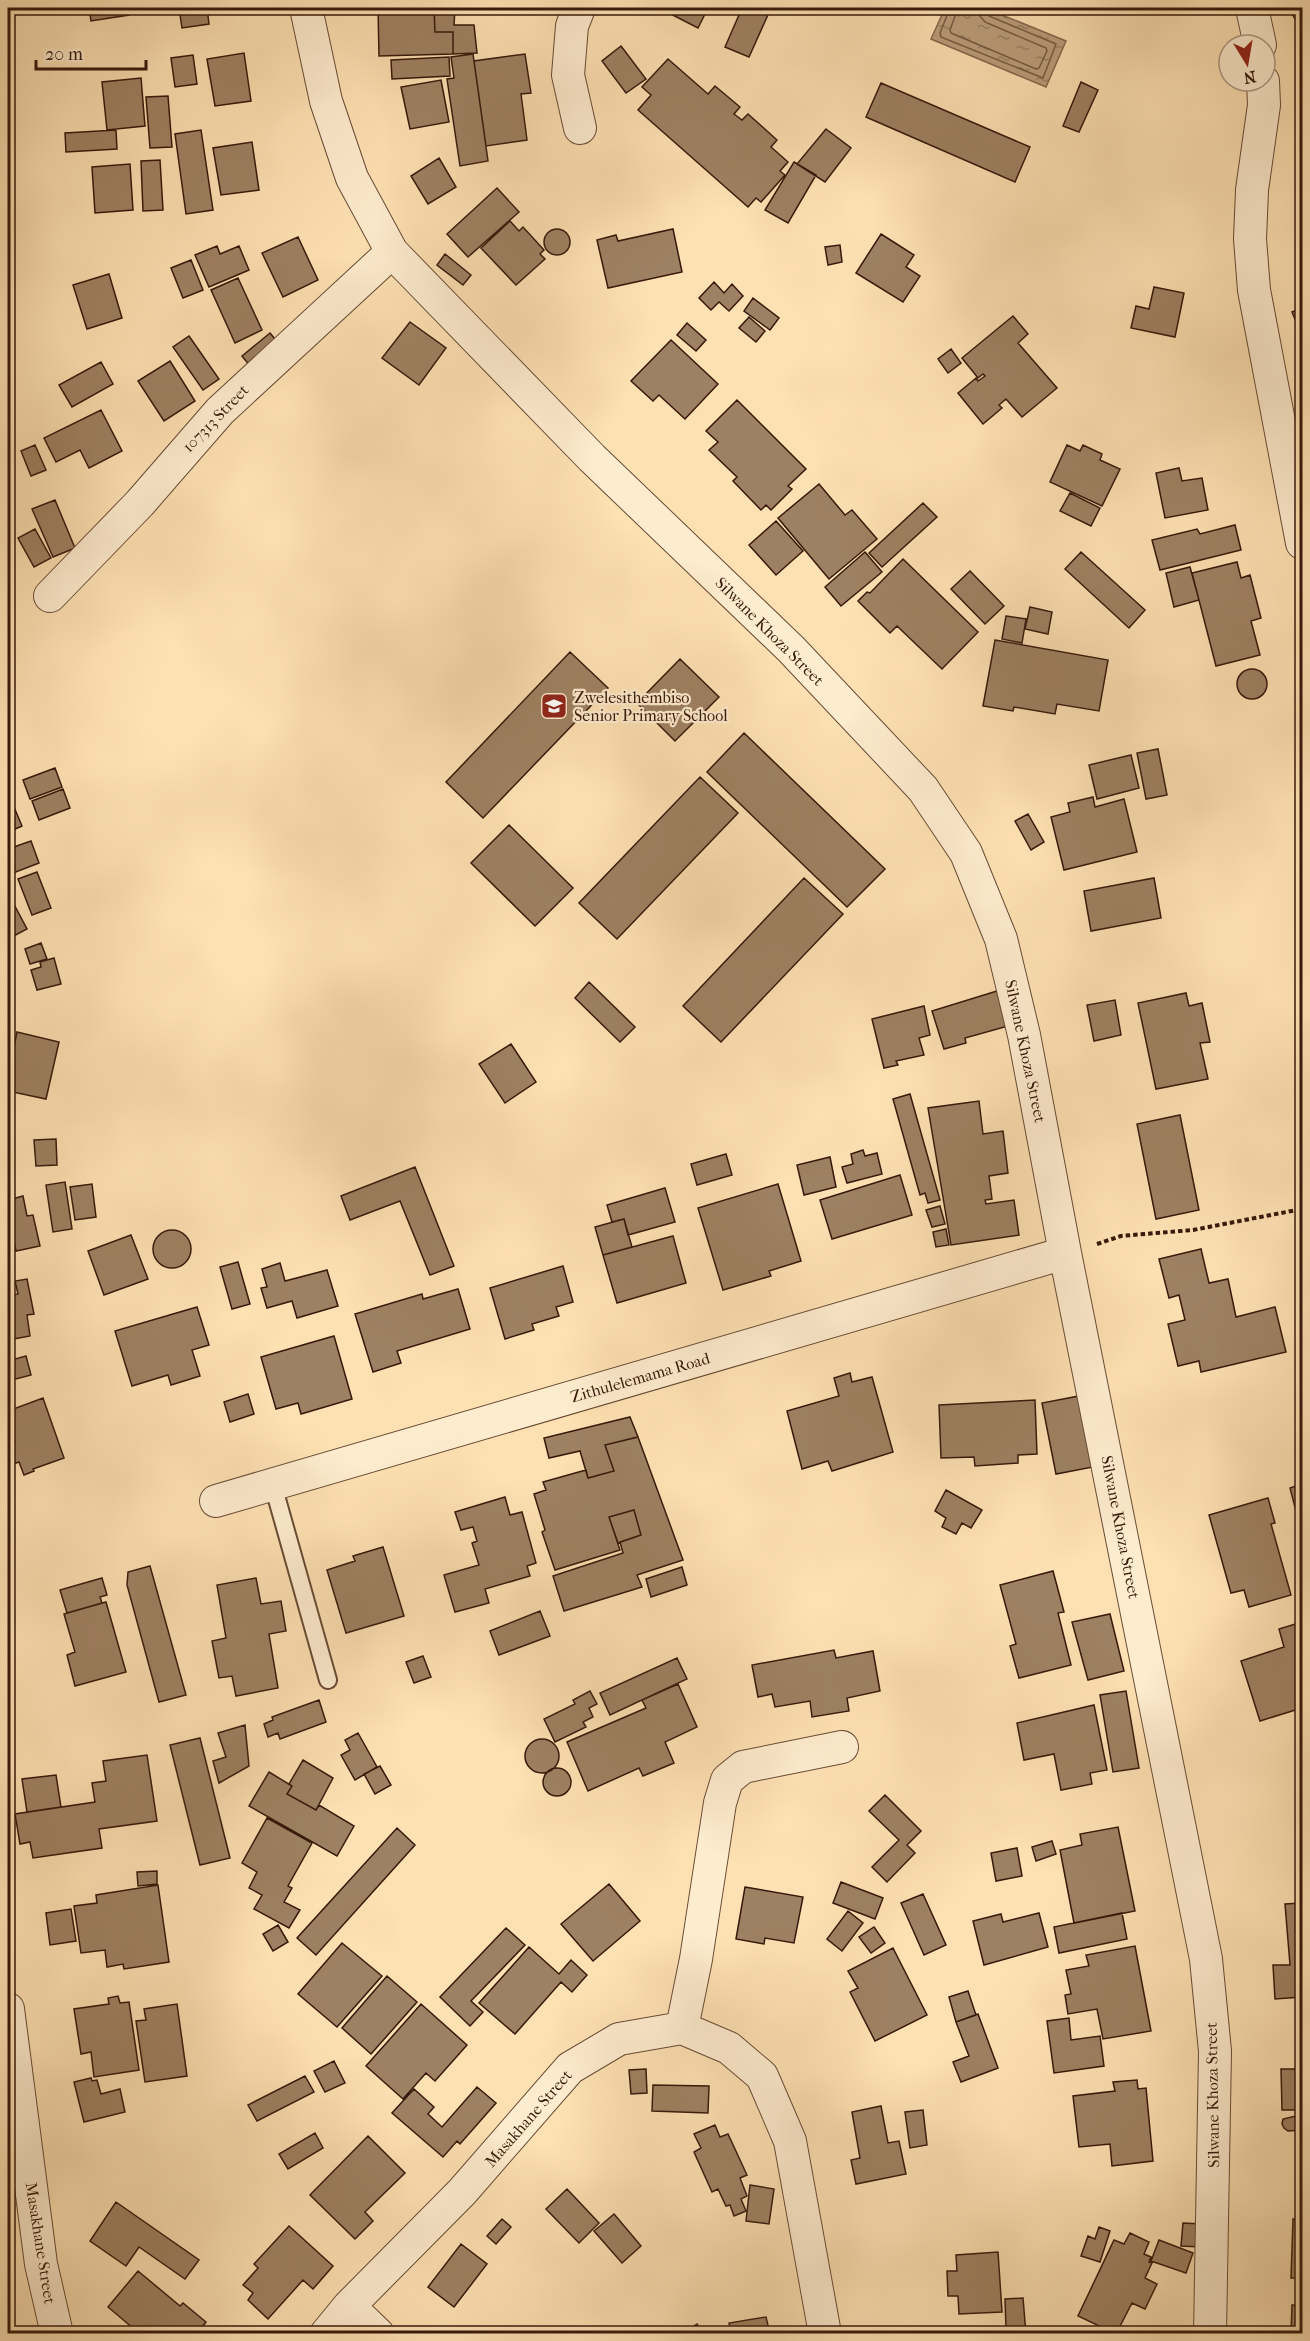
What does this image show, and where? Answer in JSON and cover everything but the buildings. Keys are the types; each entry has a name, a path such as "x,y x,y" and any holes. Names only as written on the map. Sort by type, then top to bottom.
{"street":[{"name":"Silwane Khoza Street","path":"306,8 326,101 352,178 392,252 592,458 790,649 923,789 966,854 1002,939 1024,1035 1065,1253 1206,1959 1215,2051 1210,2334"},
{"path":"579,8 572,26 568,75 580,129"},
{"path":"1252,8 1257,33"},
{"path":"1263,93 1252,190 1250,239 1254,291 1302,543"},
{"name":"107313 Street","path":"50,596 140,503 220,411 392,252"},
{"name":"Zithulelemama Road","path":"216,1501 1065,1253"},
{"path":"825,2334 790,2141 762,2076 729,2048 682,2028 696,1959 720,1803 727,1780 743,1767 842,1747"},
{"name":"Masakhane Street","path":"8,2009 41,2264 57,2334"},
{"name":"Masakhane Street","path":"326,2334 349,2306 462,2192 570,2068 619,2039 682,2028"},
{"path":"349,2306 378,2334"}],"lane":[{"path":"273,1485 328,1680"}],"path":[{"path":"1065,1253 1121,1236 1193,1230 1302,1209"}],"water":[{"path":"945,8 985,8 1066,41 1046,87 931,39"}],"place":[{"name":"Zwelesithembiso Senior Primary School","path":"554,706"}]}
